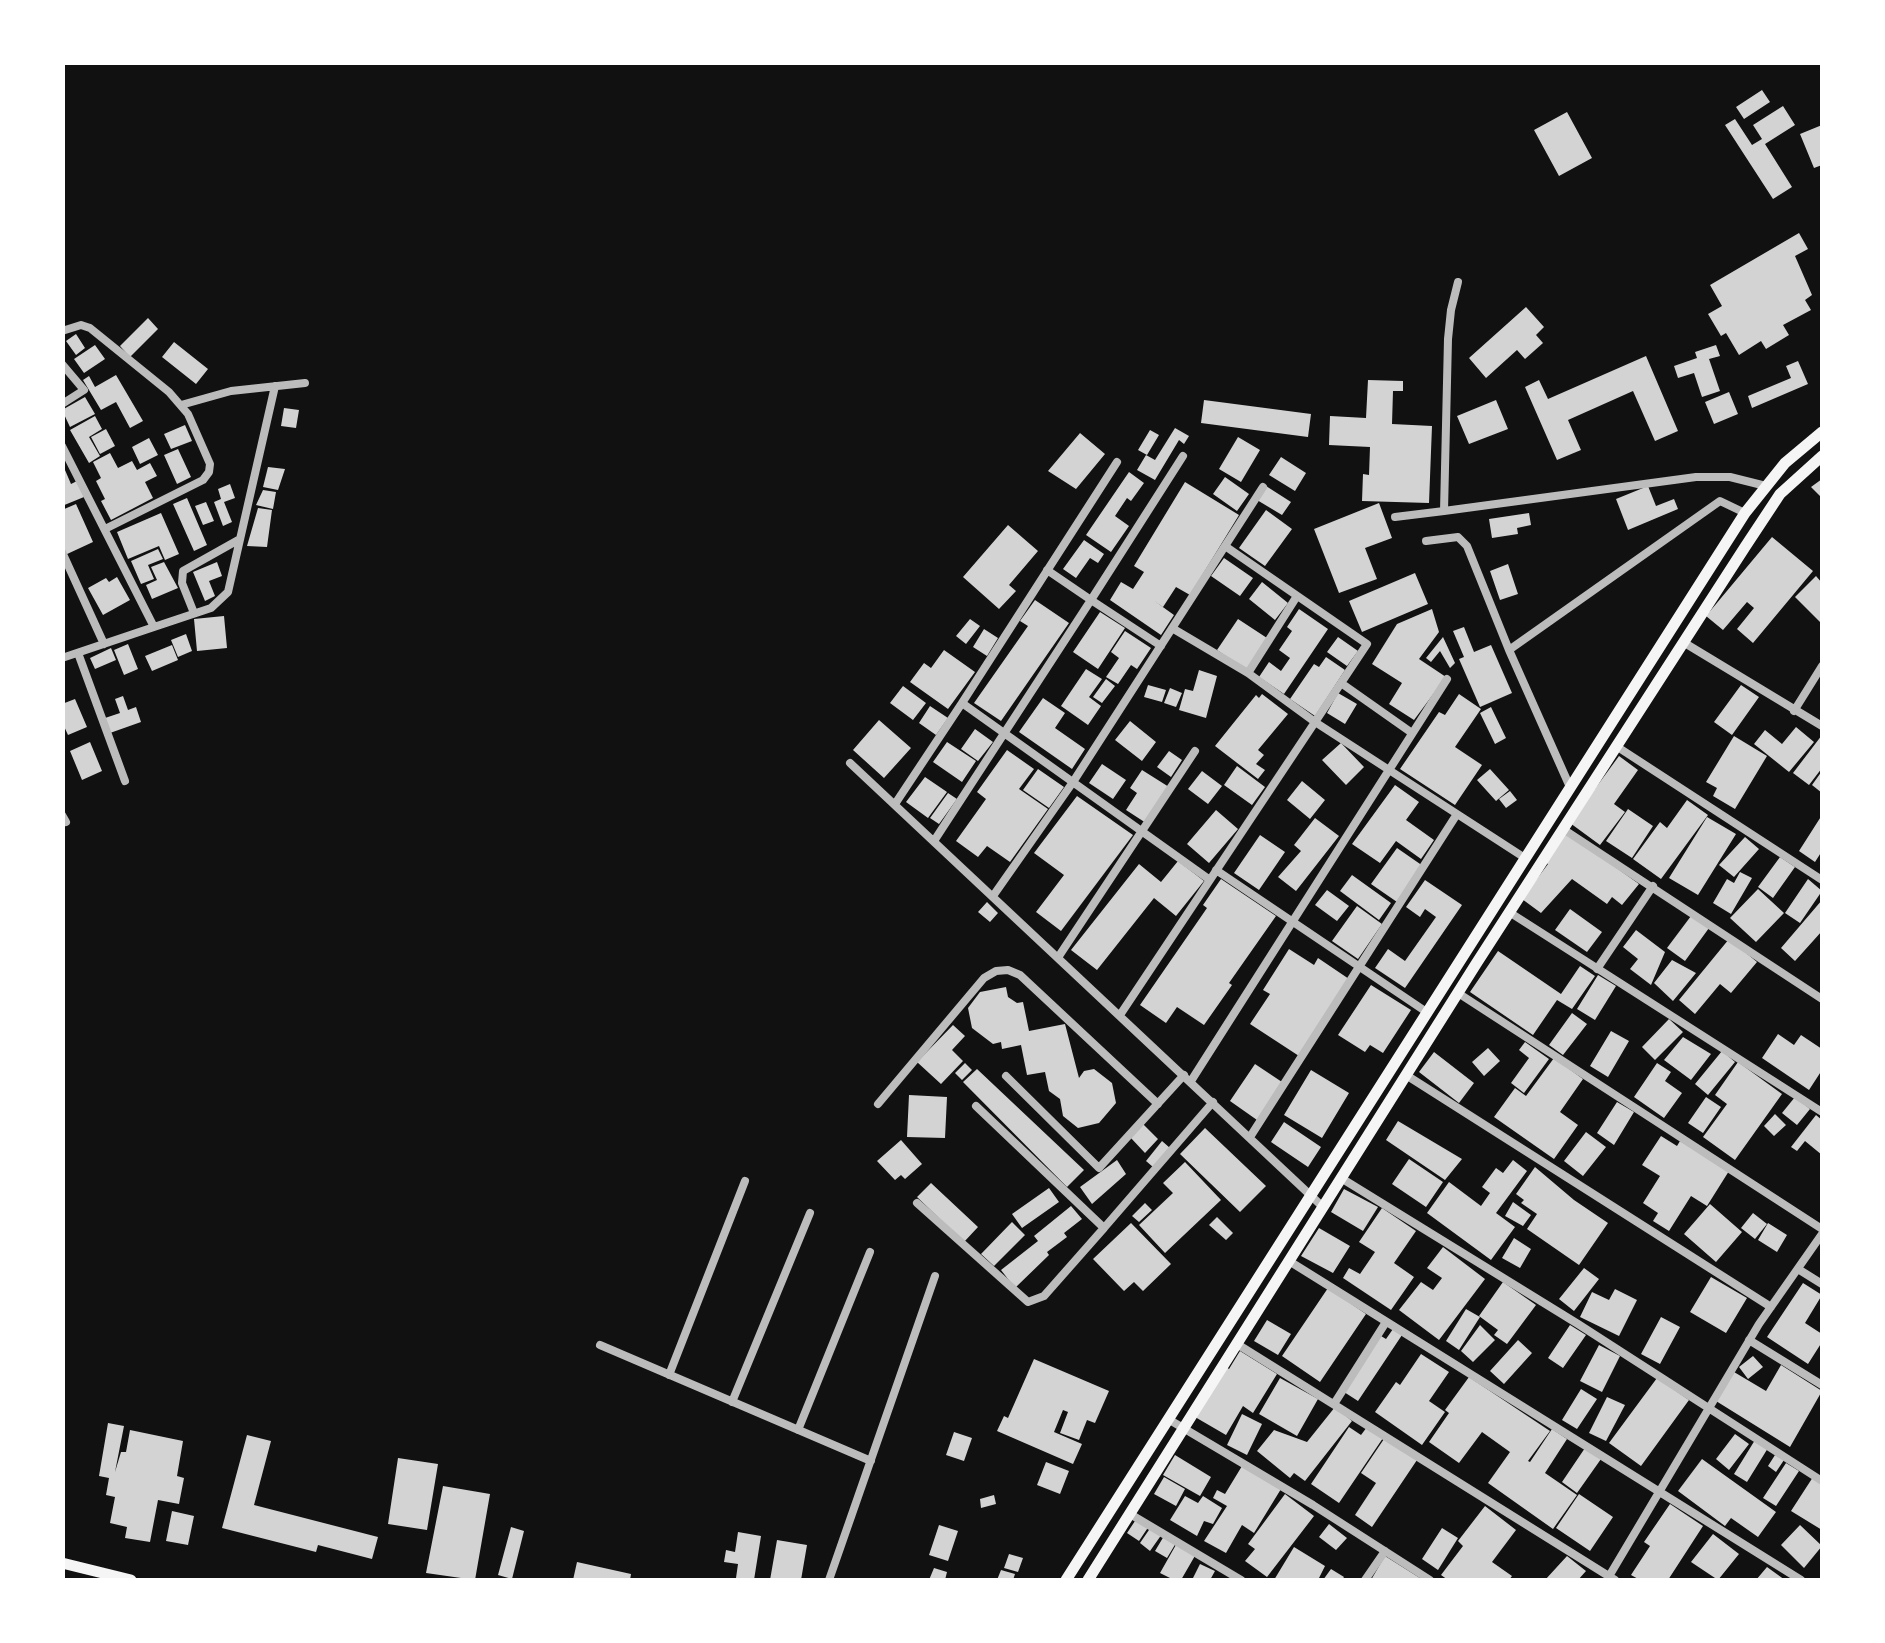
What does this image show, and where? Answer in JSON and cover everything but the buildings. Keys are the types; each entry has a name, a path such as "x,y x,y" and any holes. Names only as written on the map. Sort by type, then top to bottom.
{"main road":[{"path":"1066,1580 1745,513 1785,462 1822,432"},
{"path":"1088,1580 1509,912 1780,494 1822,456"},
{"path":"62,1563 131,1580"}],"street":[{"path":"1444,511 1448,339 1458,282"},
{"path":"62,331 80,325 90,328 181,404 207,450 210,472 203,480 104,529"},
{"path":"62,364 84,390 62,404"},
{"path":"181,404 231,391 304,383"},
{"path":"62,658 222,602 228,592 275,386"},
{"path":"62,446 154,627"},
{"path":"934,841 1183,456"},
{"path":"895,804 1117,462"},
{"path":"1395,517 1696,477 1730,477 1766,486"},
{"path":"993,896 1073,782 1263,487"},
{"path":"1510,650 1720,501 1745,513"},
{"path":"1426,541 1458,537 1467,546 1570,787"},
{"path":"194,613 182,583 184,571 240,539"},
{"path":"1120,1015 1367,644 1225,546"},
{"path":"62,552 104,644"},
{"path":"1046,570 1161,646"},
{"path":"1248,673 1297,596"},
{"path":"1172,628 1248,673 1315,722 1525,858"},
{"path":"1684,642 1822,726"},
{"path":"78,652 126,782"},
{"path":"1794,711 1822,666"},
{"path":"1006,1076 1100,1168 1187,1078 1447,679"},
{"path":"1341,683 1412,734"},
{"path":"962,703 1210,880"},
{"path":"1616,746 1822,880"},
{"path":"1059,956 1195,751"},
{"path":"850,762 1323,1206"},
{"path":"1250,1137 1458,814"},
{"path":"1563,828 1822,998"},
{"path":"1216,870 1428,1013"},
{"path":"1596,969 1653,886"},
{"path":"1509,912 1822,1112"},
{"path":"878,1104 984,978 1008,970 1020,974 1158,1104"},
{"path":"1237,1344 1610,1579 1749,1340 1822,1232 1458,993"},
{"path":"1406,1075 1771,1307"},
{"path":"916,1203 1028,1302 1044,1296 1213,1102"},
{"path":"976,1106 1104,1228"},
{"path":"1341,1178 1822,1480"},
{"path":"668,1375 745,1181"},
{"path":"732,1402 810,1214"},
{"path":"798,1430 870,1252"},
{"path":"1289,1261 1801,1580"},
{"path":"1798,1269 1822,1284"},
{"path":"829,1580 936,1276"},
{"path":"1334,1404 1386,1322"},
{"path":"1749,1340 1822,1385"},
{"path":"600,1346 870,1461"},
{"path":"1168,1419 1430,1580"},
{"path":"1130,1514 1202,1554 1237,1580"},
{"path":"1365,1580 1385,1552"}]}
